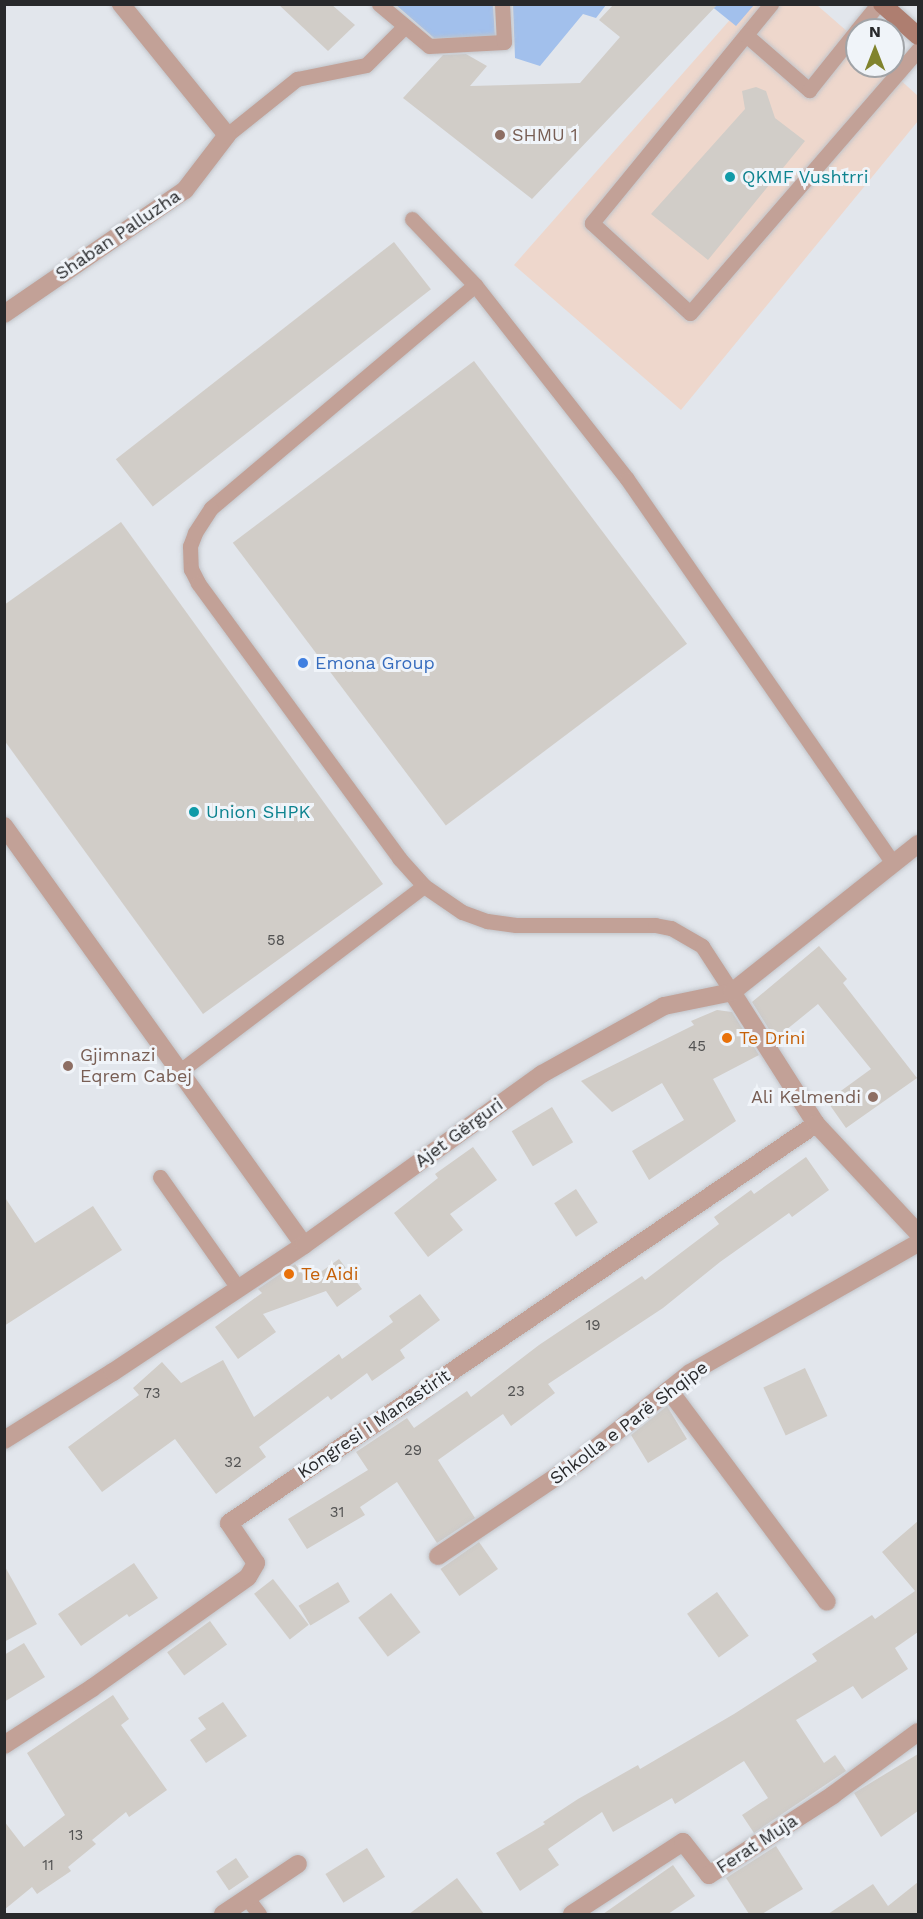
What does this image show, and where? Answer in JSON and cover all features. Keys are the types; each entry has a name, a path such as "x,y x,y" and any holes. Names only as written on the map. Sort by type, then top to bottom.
{"street":[{"path":"121,4 227,135"},
{"path":"880,4 918,36"},
{"name":"Shaban Palluzha","path":"4,314 185,190 227,135"},
{"path":"4,826 304,1245"},
{"name":"Ajet Gërguri","path":"4,1440 113,1372 304,1245 542,1074 664,1006 732,992 918,844"},
{"path":"732,992 816,1124 918,1233"},
{"name":"Kongresi i Manastirit","path":"4,1745 92,1688 248,1577 255,1563 229,1523 816,1124"},
{"name":"Shkolla e Parë Shqipe","path":"438,1556 577,1463 690,1373 918,1243"},
{"path":"669,1390 826,1602"},
{"name":"Ferat Muja","path":"572,1914 683,1842 709,1875 833,1795 918,1732"},
{"path":"223,1914 298,1864"}],"lane":[{"path":"379,4 429,46 504,42 502,4"},
{"path":"771,4 592,223 690,313 918,50"},
{"path":"868,18 880,4"},
{"path":"227,135 297,80 366,65 405,26"},
{"path":"746,35 809,90 845,45"},
{"path":"412,219 475,285 627,479 893,863"},
{"path":"475,285 211,508 195,533 189,557 198,583 399,858 424,886 462,912 487,921 516,924 671,928 702,946 732,992"},
{"path":"180,1071 424,886"},
{"path":"160,1177 238,1288"},
{"path":"247,1898 259,1914"}],"shaded area":[{"path":"513,4 606,5 596,18 583,14 540,66 515,58"},
{"path":"396,5 493,5 495,37 434,38"},
{"path":"710,5 754,5 736,26"},
{"path":"743,5 817,5 845,30 845,78 898,78 918,96 918,121 681,410 514,265"}],"building":[{"path":"278,4 331,4 355,25 328,51"},
{"name":"SHMU 1","path":"614,4 718,4 532,199 403,98 443,55 466,54 487,66 470,86 580,83 620,37 599,20"},
{"name":"QKMF Vushtrri","path":"756,87 766,91 775,118 805,141 708,260 651,214 745,109 742,91"},
{"path":"394,242 431,289 153,507 116,459"},
{"path":"474,361 687,644 446,825 233,543"},
{"name":"Union SHPK","path":"121,522 383,884 203,1014 4,740 4,605"},
{"path":"819,946 847,979 843,983 917,1078 846,1128 827,1101 871,1069 818,1004 775,1039 752,1002"},
{"path":"717,1010 732,1012 759,1055 713,1079 736,1121 649,1180 632,1151 684,1120 662,1083 612,1112 581,1081 694,1025 691,1021"},
{"path":"552,1107 573,1142 533,1166 512,1131"},
{"path":"473,1147 497,1180 450,1214 463,1230 428,1257 394,1213 438,1178 435,1174"},
{"path":"806,1157 829,1190 792,1217 789,1213 720,1262 663,1308 548,1384 555,1393 511,1426 503,1414 438,1460 475,1518 437,1543 397,1482 360,1507 365,1515 307,1549 288,1519 368,1470 356,1452 407,1418 414,1428 467,1391 471,1397 539,1345 642,1276 645,1280 719,1224 714,1217 751,1190 754,1194"},
{"path":"576,1189 598,1223 576,1237 554,1203"},
{"path":"4,1196 35,1243 93,1206 122,1250 4,1326"},
{"path":"339,1259 362,1289 337,1307 326,1291 263,1314 276,1332 238,1359 215,1327 262,1293 258,1289 295,1264 308,1281"},
{"path":"420,1294 440,1320 400,1350 405,1358 372,1381 367,1373 331,1400 328,1396 259,1447 266,1457 216,1494 175,1439 102,1492 68,1447 139,1395 133,1388 162,1362 181,1383 223,1360 254,1417 339,1354 342,1359 393,1322 389,1316"},
{"path":"805,1368 827,1416 786,1435 763,1387"},
{"path":"667,1406 687,1439 648,1463 631,1435"},
{"path":"918,1521 918,1632 895,1648 908,1669 862,1699 853,1686 796,1720 824,1763 835,1755 846,1771 754,1833 742,1815 768,1798 744,1761 675,1804 672,1798 613,1832 602,1812 548,1849 559,1865 520,1891 496,1853 545,1824 543,1822 578,1799 638,1765 640,1769 734,1714 817,1661 812,1654 872,1615 875,1619 915,1591 882,1552"},
{"path":"479,1542 498,1569 459,1596 440,1569"},
{"path":"134,1563 158,1598 129,1617 127,1614 81,1646 58,1614"},
{"path":"4,1565 37,1624 4,1642"},
{"path":"273,1579 309,1625 290,1639 254,1594"},
{"path":"338,1582 350,1602 310,1625 299,1606"},
{"path":"717,1592 749,1636 719,1657 687,1614"},
{"path":"391,1593 420,1632 388,1657 358,1618"},
{"path":"210,1621 227,1644 184,1676 167,1652"},
{"path":"24,1643 45,1677 4,1702 4,1655"},
{"path":"113,1695 129,1719 121,1725 167,1790 129,1817 126,1812 92,1840 96,1844 68,1867 71,1871 37,1894 32,1887 4,1910 4,1821 24,1847 65,1815 27,1753"},
{"path":"223,1702 247,1736 206,1763 190,1740 206,1729 198,1718"},
{"path":"918,1754 918,1811 881,1837 854,1793"},
{"path":"776,1846 803,1889 762,1914 749,1914 726,1878"},
{"path":"367,1848 385,1877 343,1903 325,1874"},
{"path":"236,1858 249,1877 229,1890 216,1871"},
{"path":"673,1865 695,1896 668,1914 603,1914"},
{"path":"457,1878 484,1914 409,1914"},
{"path":"918,1882 918,1914 828,1914 873,1884 888,1906"}],"place":[{"name":"SHMU 1","path":"500,135"},
{"name":"QKMF Vushtrri","path":"730,177"},
{"name":"Emona Group","path":"303,663"},
{"name":"Union SHPK","path":"194,812"},
{"name":"Te Drini","path":"727,1038"},
{"name":"Gjimnazi Eqrem Cabej","path":"68,1066"},
{"name":"Ali Kelmendi","path":"873,1097"},
{"name":"Te Aidi","path":"289,1274"}]}
